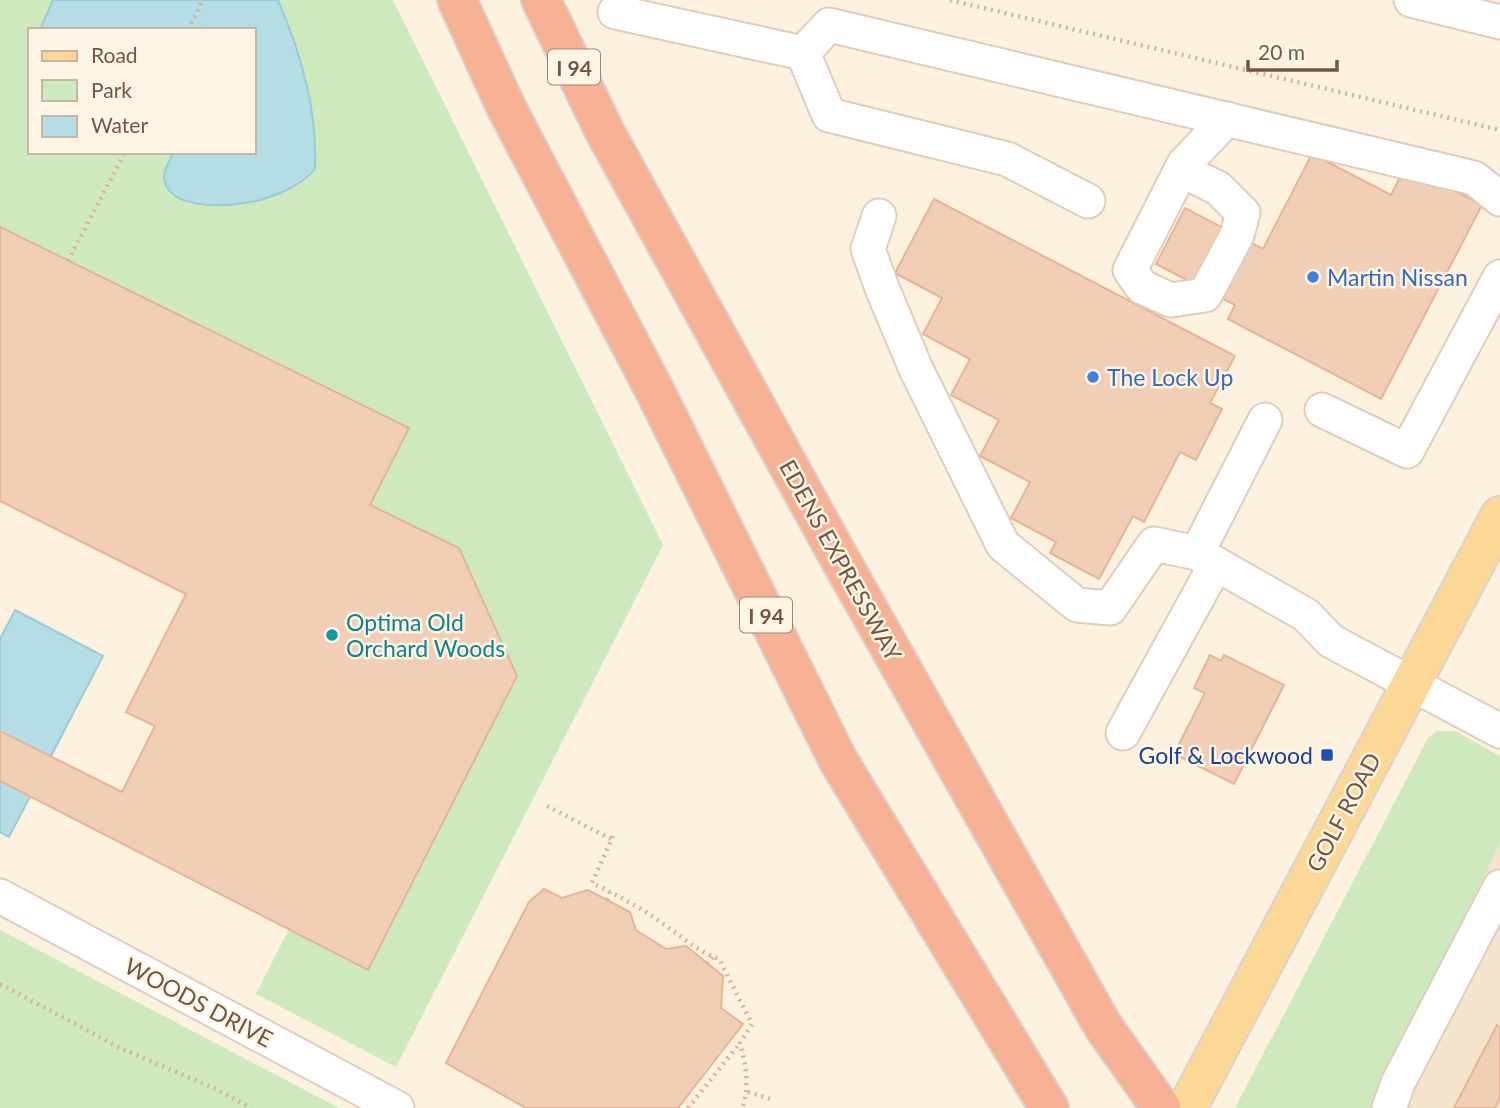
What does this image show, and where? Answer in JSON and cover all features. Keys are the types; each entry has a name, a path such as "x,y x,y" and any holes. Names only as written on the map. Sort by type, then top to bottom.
{"highway":[{"name":"I 94","path":"457,0 507,109 656,393 838,760 1049,1108"},
{"name":"EDENS EXPRESSWAY","path":"541,0 606,134 841,561 1103,1026 1161,1108"}],"main road":[{"name":"GOLF ROAD","path":"1187,1108 1500,516"}],"street":[{"path":"1411,0 1500,22"},
{"path":"615,12 803,53"},
{"path":"803,53 829,25 1474,178 1500,199"},
{"path":"803,53 829,115 1007,159 1088,201"},
{"path":"1181,170 1227,119"},
{"path":"879,216 868,249 881,288 916,369 1003,545 1077,606 1110,608 1154,544 1206,558 1306,615 1331,641 1500,731"},
{"path":"1322,410 1407,451 1500,277"},
{"path":"1123,733 1206,558 1265,420"},
{"path":"1389,1108 1398,1083 1500,887"},
{"name":"WOODS DRIVE","path":"0,896 397,1108"}],"path":[{"path":"189,28 203,0"},
{"path":"950,0 1500,130"},
{"path":"68,261 124,154"},
{"path":"548,806 612,838 592,883 661,921 704,954 719,959 752,1024 688,1108"},
{"path":"607,900 610,892"},
{"path":"707,964 713,957"},
{"path":"0,984 122,1049 215,1088 251,1108"},
{"path":"740,1043 746,1064 748,1092 742,1108"},
{"path":"748,1092 770,1100"}],"shaded area":[{"path":"1500,844 1500,1108 1373,1108 1387,1075"}],"green space":[{"path":"0,0 393,0 663,545 396,1067 256,994 289,929 368,970 517,676 459,548 370,505 408,428 0,227"},
{"path":"1437,731 1455,731 1500,756 1500,844 1373,1108 1235,1108 1428,738"},
{"path":"0,930 339,1108 0,1108"}],"water":[{"path":"53,0 278,0 301,61 311,104 315,169 290,188 267,198 236,204 204,205 190,202 177,197 168,189 164,177 173,154 256,154 256,28 41,28"},
{"path":"15,610 103,656 9,837 0,832 0,639"}],"building":[{"name":"Martin Nissan","path":"1312,154 1391,195 1402,173 1428,177 1482,205 1381,399 1228,319 1235,305 1156,264 1185,208 1263,249"},
{"name":"The Lock Up","path":"934,199 1235,356 1210,403 1222,409 1196,460 1180,452 1144,522 1133,516 1099,579 1050,553 1056,542 1011,518 1030,482 980,456 999,420 951,395 970,359 923,334 942,298 895,273"},
{"name":"Optima Old Orchard Woods","path":"0,227 409,428 370,505 459,548 517,676 368,970 0,781 0,731 122,792 155,726 126,712 186,594 0,501"},
{"path":"1210,655 1221,661 1224,655 1284,685 1234,784 1174,754 1205,693 1194,688"},
{"path":"544,889 562,898 588,890 630,912 636,930 666,949 686,946 723,976 721,1008 743,1024 678,1108 526,1108 446,1063 529,902"},
{"path":"1497,1025 1500,1027 1500,1098 1495,1108 1454,1108"}],"place":[{"name":"Martin Nissan","path":"1313,277"},
{"name":"The Lock Up","path":"1093,377"},
{"name":"Optima Old Orchard Woods","path":"332,635"},
{"name":"Golf & Lockwood","path":"1327,755"}]}
